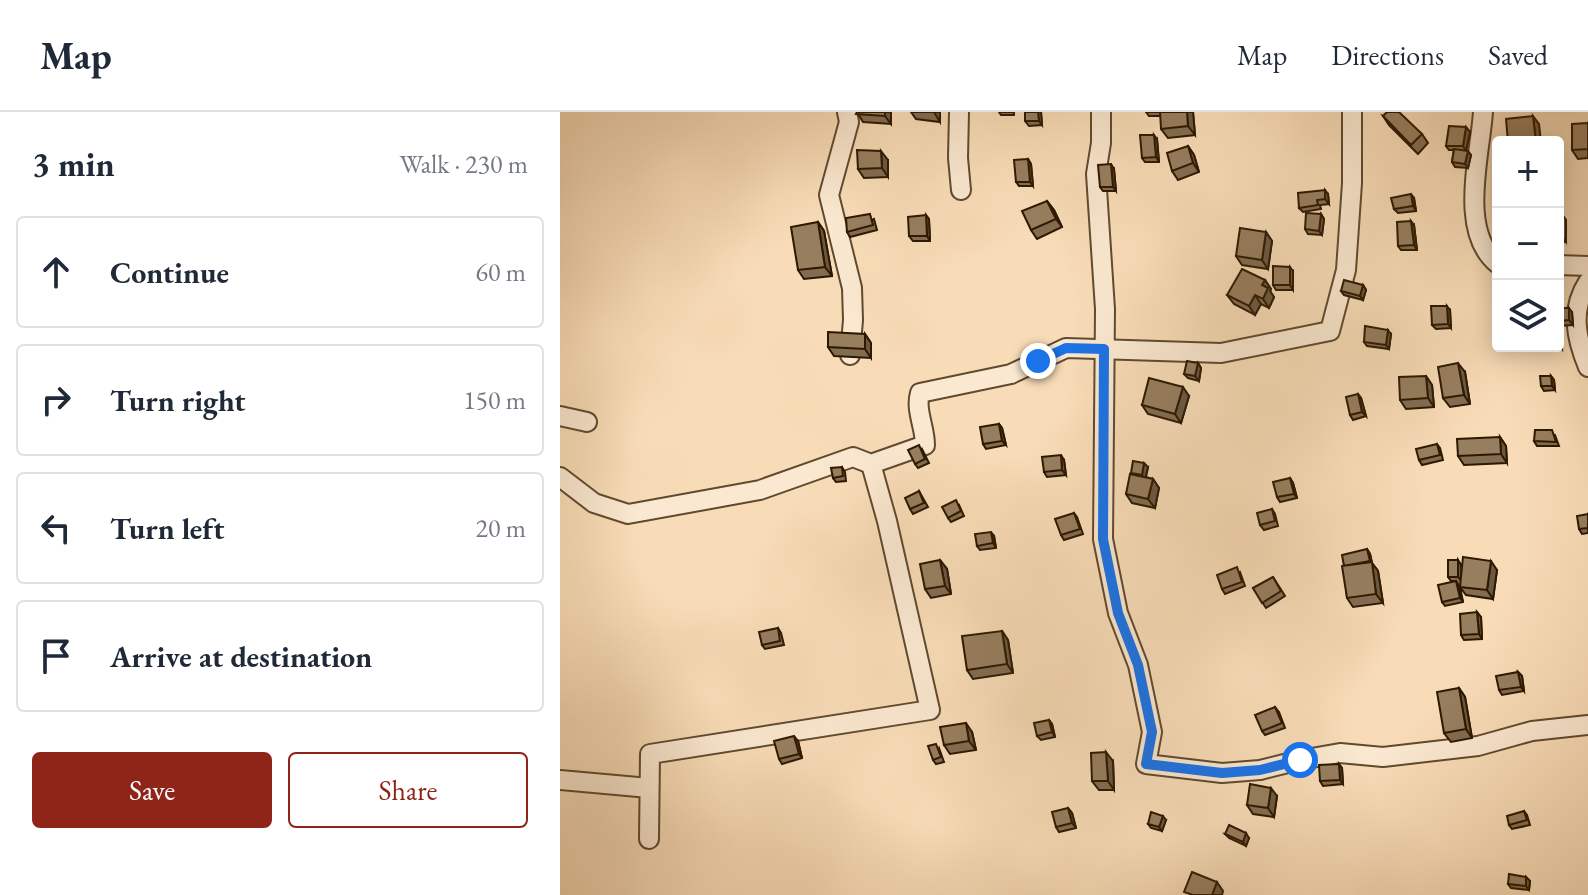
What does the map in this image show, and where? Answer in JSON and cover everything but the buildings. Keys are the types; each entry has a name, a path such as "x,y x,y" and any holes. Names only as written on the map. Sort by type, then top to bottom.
{"street":[{"path":"847,112 849,122 829,195 852,288 850,356"},
{"path":"959,112 961,190"},
{"path":"1101,112 1101,143 1096,174 1105,309 1103,539 1118,613 1138,665 1152,732 1146,764 1222,773 1260,770 1340,753 1383,757 1478,746 1532,731 1588,725"},
{"path":"560,477 594,503 628,514 760,490 853,457 871,464 925,445 925,430 917,403 920,393 1011,374 1066,348 1221,353 1330,331 1346,270 1352,183 1352,112"},
{"path":"1483,112 1473,194 1478,236 1485,253 1492,259"},
{"path":"1564,265 1588,266"},
{"path":"1588,282 1576,310 1577,337 1588,367"},
{"path":"560,416 587,422"},
{"path":"649,839 650,754 930,710 871,464"},
{"path":"560,780 649,788"}],"route":[{"path":"1038,361 1066,348 1104,349 1103,539 1118,613 1138,665 1152,732 1146,764 1222,773 1260,770 1300,760"}]}
